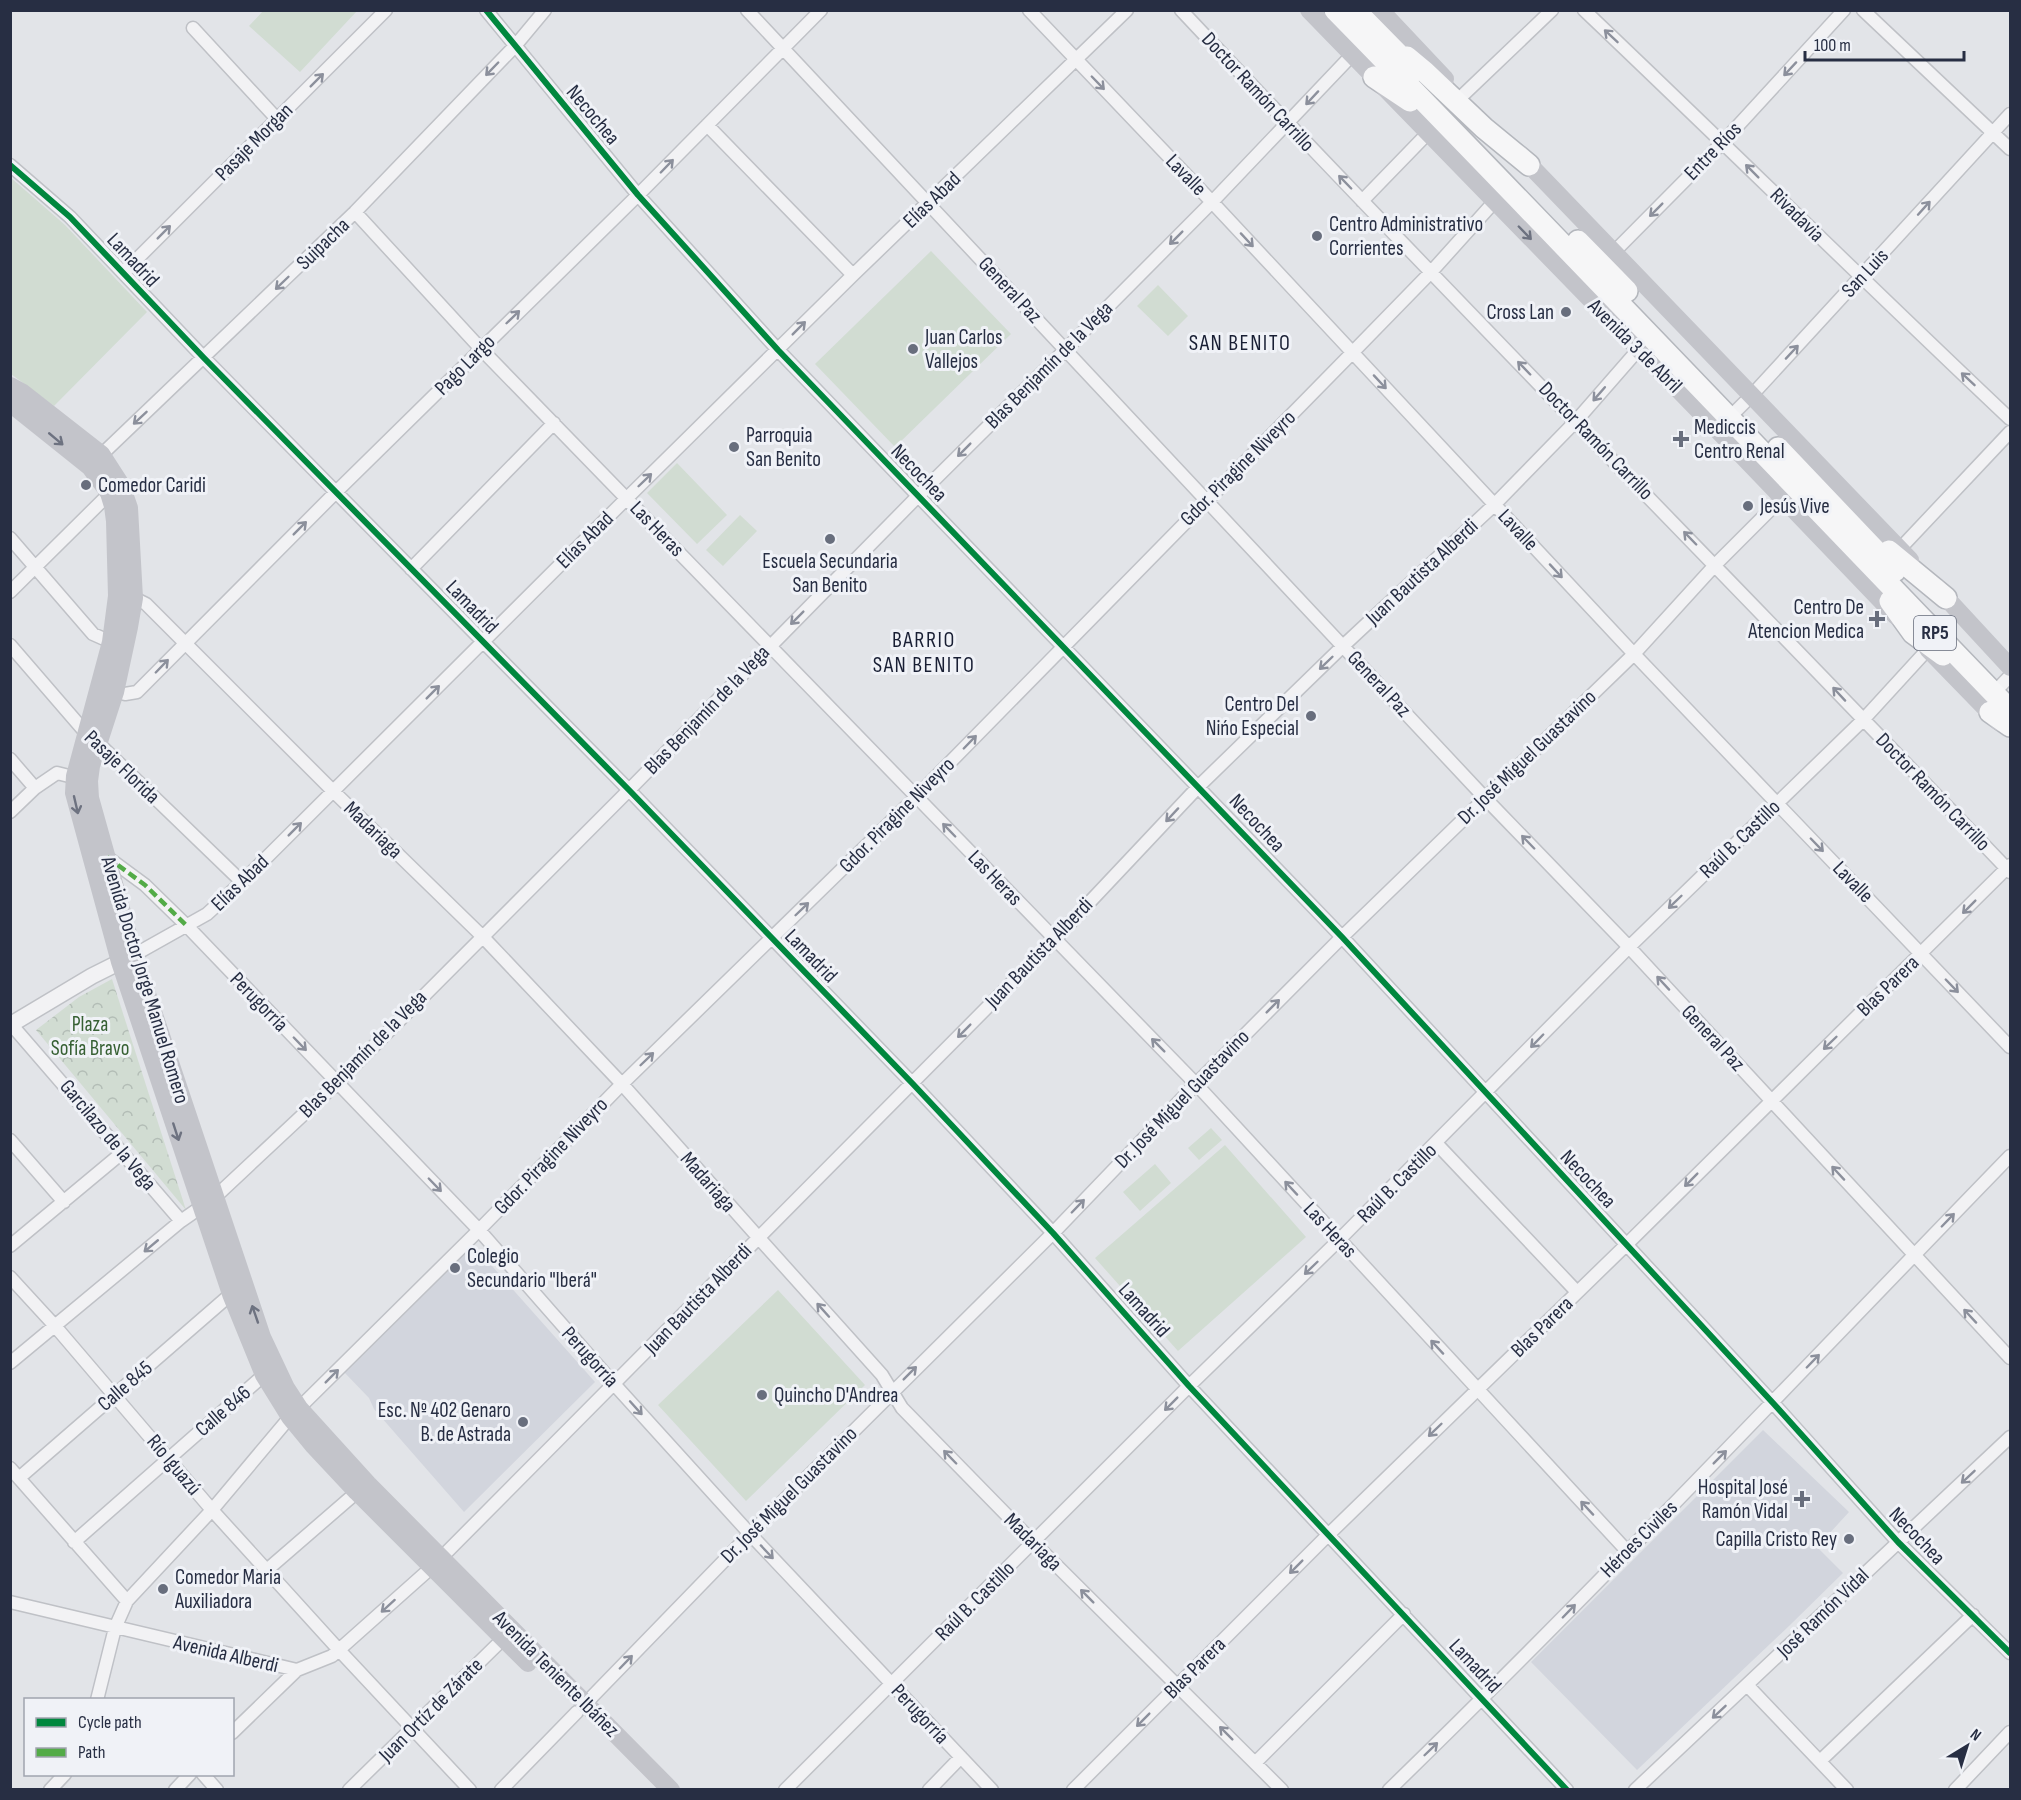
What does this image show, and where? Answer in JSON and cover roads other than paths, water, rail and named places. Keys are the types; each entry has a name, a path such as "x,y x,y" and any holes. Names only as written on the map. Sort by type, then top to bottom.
{"highway":[{"name":"Avenida 3 de Abril","path":"1335,10 1503,196 1596,270"},
{"name":"Avenida 3 de Abril","path":"1355,10 1596,270 1734,413 1790,484"},
{"path":"1381,36 1529,165"},
{"path":"1374,77 1406,96 1503,196"},
{"path":"1790,484 1883,567 1946,598"},
{"path":"1790,484 1883,567 1884,593 1912,633 2000,693 2010,726"},
{"name":"Avenida 3 de Abril","path":"1883,567 2000,693"}],"main road":[{"name":"Avenida 3 de Abril","path":"1309,10 1428,133 1503,196"},
{"name":"Avenida 3 de Abril","path":"1380,10 1529,165 1596,270 1638,350 1734,413 1883,567"},
{"name":"Avenida Doctor Jorge Manuel Romero","path":"10,386 23,393 95,460 129,508 131,523 123,662 107,690 82,779 74,793 77,811 208,1202 294,1412 313,1445 357,1492 436,1562"},
{"name":"Avenida Doctor Jorge Manuel Romero","path":"10,403 95,460"},
{"name":"Avenida Doctor Jorge Manuel Romero","path":"107,690 111,642 125,597"},
{"name":"Avenida 3 de Abril","path":"1946,598 2000,693 2010,734"},
{"name":"Avenida 3 de Abril","path":"1912,633 1928,648 2000,693"},
{"name":"Avenida Doctor Jorge Manuel Romero","path":"82,779 90,798 107,858 127,958"},
{"name":"Avenida Doctor Jorge Manuel Romero","path":"208,1202 231,1294 264,1375 294,1412 368,1484 436,1562"},
{"name":"Avenida Teniente Ibáñez","path":"436,1562 581,1708 666,1789"}],"street":[{"name":"Pasaje Morgan","path":"123,273 386,10"},
{"name":"Necochea","path":"486,10 638,195 778,350 1342,937 1773,1403 1898,1542 2010,1653"},
{"name":"Suipacha","path":"95,460 355,212 515,46 545,10"},
{"name":"General Paz","path":"747,10 1485,798 1629,947 2010,1358"},
{"name":"Pago Largo","path":"107,690 125,694 137,692 335,493 638,195 820,10"},
{"name":"Lavalle","path":"1029,10 1212,202 1634,654 2010,1047"},
{"name":"Elías Abad","path":"11,1024 92,976 207,914 242,882 627,498 1127,10"},
{"name":"Doctor Ramón Carrillo","path":"1181,10 1362,201 2009,869"},
{"path":"1462,96 1552,10"},
{"name":"Rivadavia","path":"1584,10 2010,419"},
{"name":"Entre Ríos","path":"1596,270 1723,142 1844,10"},
{"path":"1863,10 2010,149"},
{"path":"193,28 278,119"},
{"name":"Blas Benjamín de la Vega","path":"10,1363 181,1221 208,1202 337,1083 1212,202 1352,55"},
{"name":"San Luis","path":"1734,413 2010,114"},
{"path":"707,125 854,275"},
{"path":"1362,201 1428,133"},
{"name":"Lamadrid","path":"10,165 70,217 335,493 629,790 912,1083 1053,1233 1189,1386 1567,1790"},
{"name":"Gdor. Piragine Niveyro","path":"98,1698 115,1628 127,1601 212,1510 294,1412 622,1084 917,796 1503,196"},
{"name":"Las Heras","path":"355,212 481,349 1196,1084 1627,1551"},
{"name":"Juan Bautista Alberdi","path":"436,1562 1054,940 1199,786 1343,646 1494,505 1576,421 1638,350"},
{"path":"411,569 554,423"},
{"path":"1883,567 2010,432"},
{"name":"Dr. José Miguel Guastavino","path":"501,1790 750,1534 1053,1233 1342,937 1634,654 1790,484"},
{"path":"10,592 116,489"},
{"path":"10,538 93,634 111,642"},
{"name":"Madariaga","path":"125,597 147,604 333,791 482,936 622,1084 882,1375 902,1408 1282,1790"},
{"name":"Pasaje Florida","path":"10,645 92,738 242,882"},
{"name":"Raúl B. Castillo","path":"785,1790 1189,1386 1339,1240 1629,947 1863,720 1928,648"},
{"path":"10,759 35,788"},
{"path":"10,812 35,788 57,773 82,779"},
{"name":"Perugorría","path":"107,858 145,885 187,926 478,1230 750,1534 992,1790"},
{"name":"Blas Parera","path":"1073,1790 1328,1535 2009,869"},
{"name":"Garcilazo de la Vega","path":"11,1024 181,1221"},
{"path":"10,1140 64,1202"},
{"path":"1436,1143 1577,1292"},
{"path":"10,1246 123,1152"},
{"name":"Héroes Civiles","path":"1389,1790 1483,1698 1773,1403 2010,1156"},
{"name":"Río Iguazú","path":"10,1276 212,1510 470,1790"},
{"name":"Calle 845","path":"15,1473 114,1395 231,1294"},
{"name":"Calle 846","path":"74,1542 264,1375"},
{"name":"José Ramón Vidal","path":"1635,1790 2010,1437"},
{"path":"15,1473 127,1601"},
{"path":"268,1569 357,1492"},
{"name":"Avenida Alberdi","path":"10,1602 297,1670 332,1656 436,1562"},
{"path":"1255,1763 1404,1614"},
{"path":"1820,1761 1973,1615"},
{"name":"Juan Ortíz de Zárate","path":"349,1790 508,1634"},
{"path":"234,1731 297,1670"},
{"path":"1747,1685 1848,1790"},
{"path":"1955,1790 2010,1732"},
{"path":"929,1790 961,1758"},
{"path":"50,1790 63,1776"},
{"path":"175,1790 188,1776"},
{"path":"205,1776 217,1790"}],"place":[{"name":"Centro Administrativo Corrientes","path":"1317,236"},
{"name":"Cross Lan","path":"1566,312"},
{"name":"Juan Carlos Vallejos","path":"913,349"},
{"name":"Mediccis Centro Renal","path":"1681,439"},
{"name":"Parroquia San Benito","path":"734,447"},
{"name":"Comedor Caridi","path":"86,485"},
{"name":"Jesús Vive","path":"1748,506"},
{"name":"Escuela Secundaria San Benito","path":"830,539"},
{"name":"Centro De Atencion Medica","path":"1877,619"},
{"name":"Centro Del Nińo Especial","path":"1311,716"},
{"name":"Colegio Secundario \"Iberá\"","path":"455,1268"},
{"name":"Quincho D'Andrea","path":"762,1395"},
{"name":"Esc. Nº 402 Genaro B. de Astrada","path":"523,1422"},
{"name":"Hospital José Ramón Vidal","path":"1802,1499"},
{"name":"Capilla Cristo Rey","path":"1849,1539"},
{"name":"Comedor Maria Auxiliadora","path":"163,1589"}],"district":[{"name":"SAN BENITO","path":"1240,343"},
{"name":"BARRIO SAN BENITO","path":"924,652"}],"park label":[{"name":"Plaza Sofía Bravo","path":"90,1036"}]}
